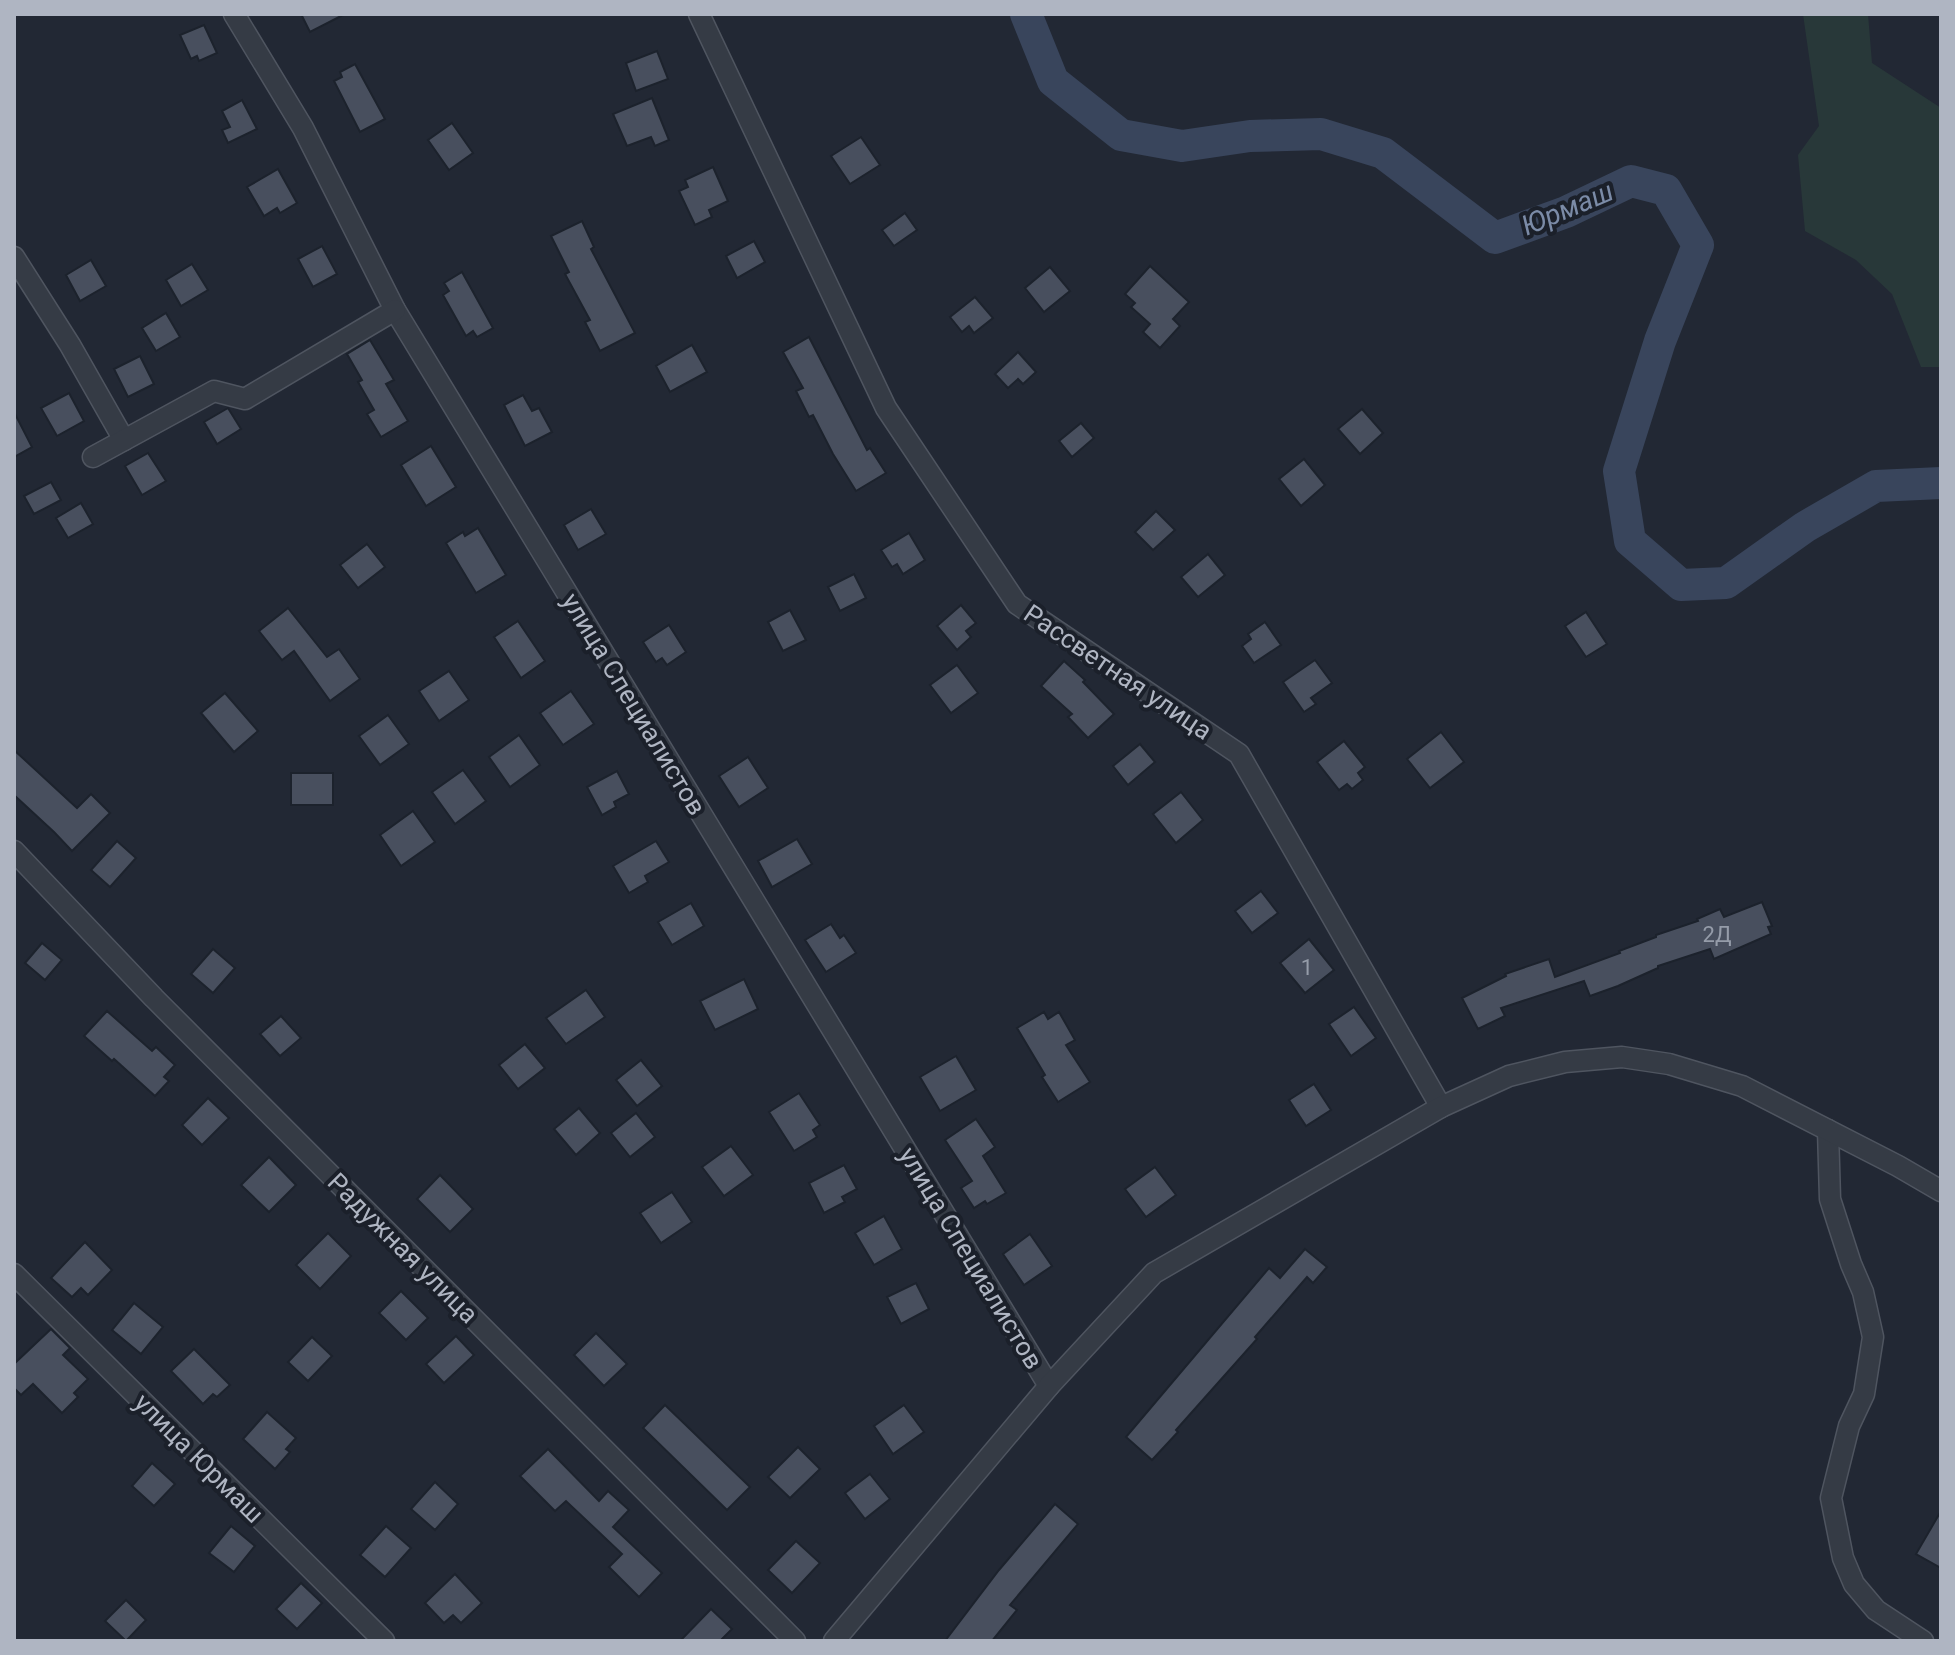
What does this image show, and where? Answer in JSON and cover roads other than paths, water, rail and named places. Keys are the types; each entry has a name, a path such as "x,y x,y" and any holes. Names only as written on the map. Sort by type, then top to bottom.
{"street":[{"name":"улица Специалистов","path":"234,14 303,128 395,310 1049,1386"},
{"name":"Рассветная улица","path":"699,14 886,408 1017,604 1239,754 1441,1107"},
{"path":"14,257 70,345 124,440"},
{"path":"93,457 214,391 245,399 395,310"},
{"name":"Радужная улица","path":"14,851 154,998 795,1641"},
{"path":"834,1641 1049,1386 1154,1273 1441,1107 1509,1076 1565,1062 1622,1057 1669,1064 1742,1086 1941,1191"},
{"path":"1828,1130 1830,1199 1863,1292 1873,1337 1864,1394 1849,1426 1831,1498 1843,1558 1854,1584 1876,1610 1923,1641"},
{"name":"улица Юрмаш","path":"14,1274 384,1641"}],"waterway":[{"name":"Юрмаш","path":"1026,14 1053,81 1121,135 1182,146 1250,136 1321,134 1383,153 1495,238 1566,212 1631,181 1666,190 1698,245 1660,341 1619,471 1630,541 1681,585 1726,583 1805,527 1876,486 1941,483"}]}
